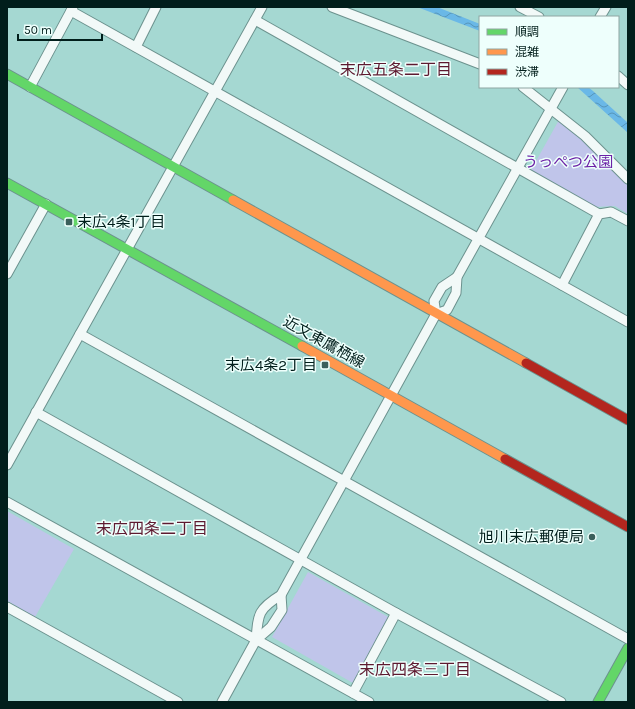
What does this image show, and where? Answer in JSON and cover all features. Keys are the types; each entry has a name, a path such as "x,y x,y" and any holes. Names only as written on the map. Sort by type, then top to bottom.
{"street":[{"path":"136,47 156,7"},
{"path":"7,465 262,7"},
{"path":"332,7 479,64"},
{"path":"520,7 537,16"},
{"path":"601,16 606,7"},
{"path":"30,87 72,9 136,47 628,322"},
{"path":"255,20 599,214 611,212 628,222"},
{"path":"7,74 628,420"},
{"path":"619,77 628,85"},
{"path":"524,88 585,136 628,179"},
{"path":"436,314 447,310 456,293 457,278 562,88"},
{"name":"近文東鷹栖線","path":"7,183 628,527"},
{"path":"7,274 46,204"},
{"path":"562,285 599,214"},
{"path":"222,702 256,640 271,627 282,610 281,595 300,558 392,396 436,314 434,301 442,288 457,278"},
{"path":"80,334 628,638"},
{"path":"36,412 300,558 396,613 561,702"},
{"path":"7,502 369,702"},
{"path":"256,640 258,617 267,603 281,595"},
{"path":"7,607 178,702"},
{"path":"352,693 396,613"},
{"path":"598,702 628,648"}],"green space":[{"name":"うっぺつ公園","path":"559,120 585,142 628,186 628,214 615,206 593,207 531,170"},
{"path":"7,511 74,549 35,617 7,601"},
{"path":"308,572 390,618 353,683 272,637"}],"water":[{"path":"417,7 437,7 479,24 479,31"},
{"path":"578,88 589,88 593,91 628,123 628,133"}],"traffic: fast":[{"path":"7,74 233,200"},
{"path":"7,183 302,346"},
{"path":"598,702 628,648"}],"traffic: slow":[{"path":"233,200 526,363"},
{"path":"302,346 505,459"}],"traffic: jam":[{"path":"526,363 628,420"},
{"path":"505,459 628,527"}],"place":[{"name":"末広4条1丁目","path":"69,222"},
{"name":"末広4条2丁目","path":"325,365"},
{"name":"旭川末広郵便局","path":"592,537"}],"district":[{"name":"末広五条二丁目","path":"396,69"},
{"name":"末広四条二丁目","path":"152,528"},
{"name":"末広四条三丁目","path":"415,669"}]}
